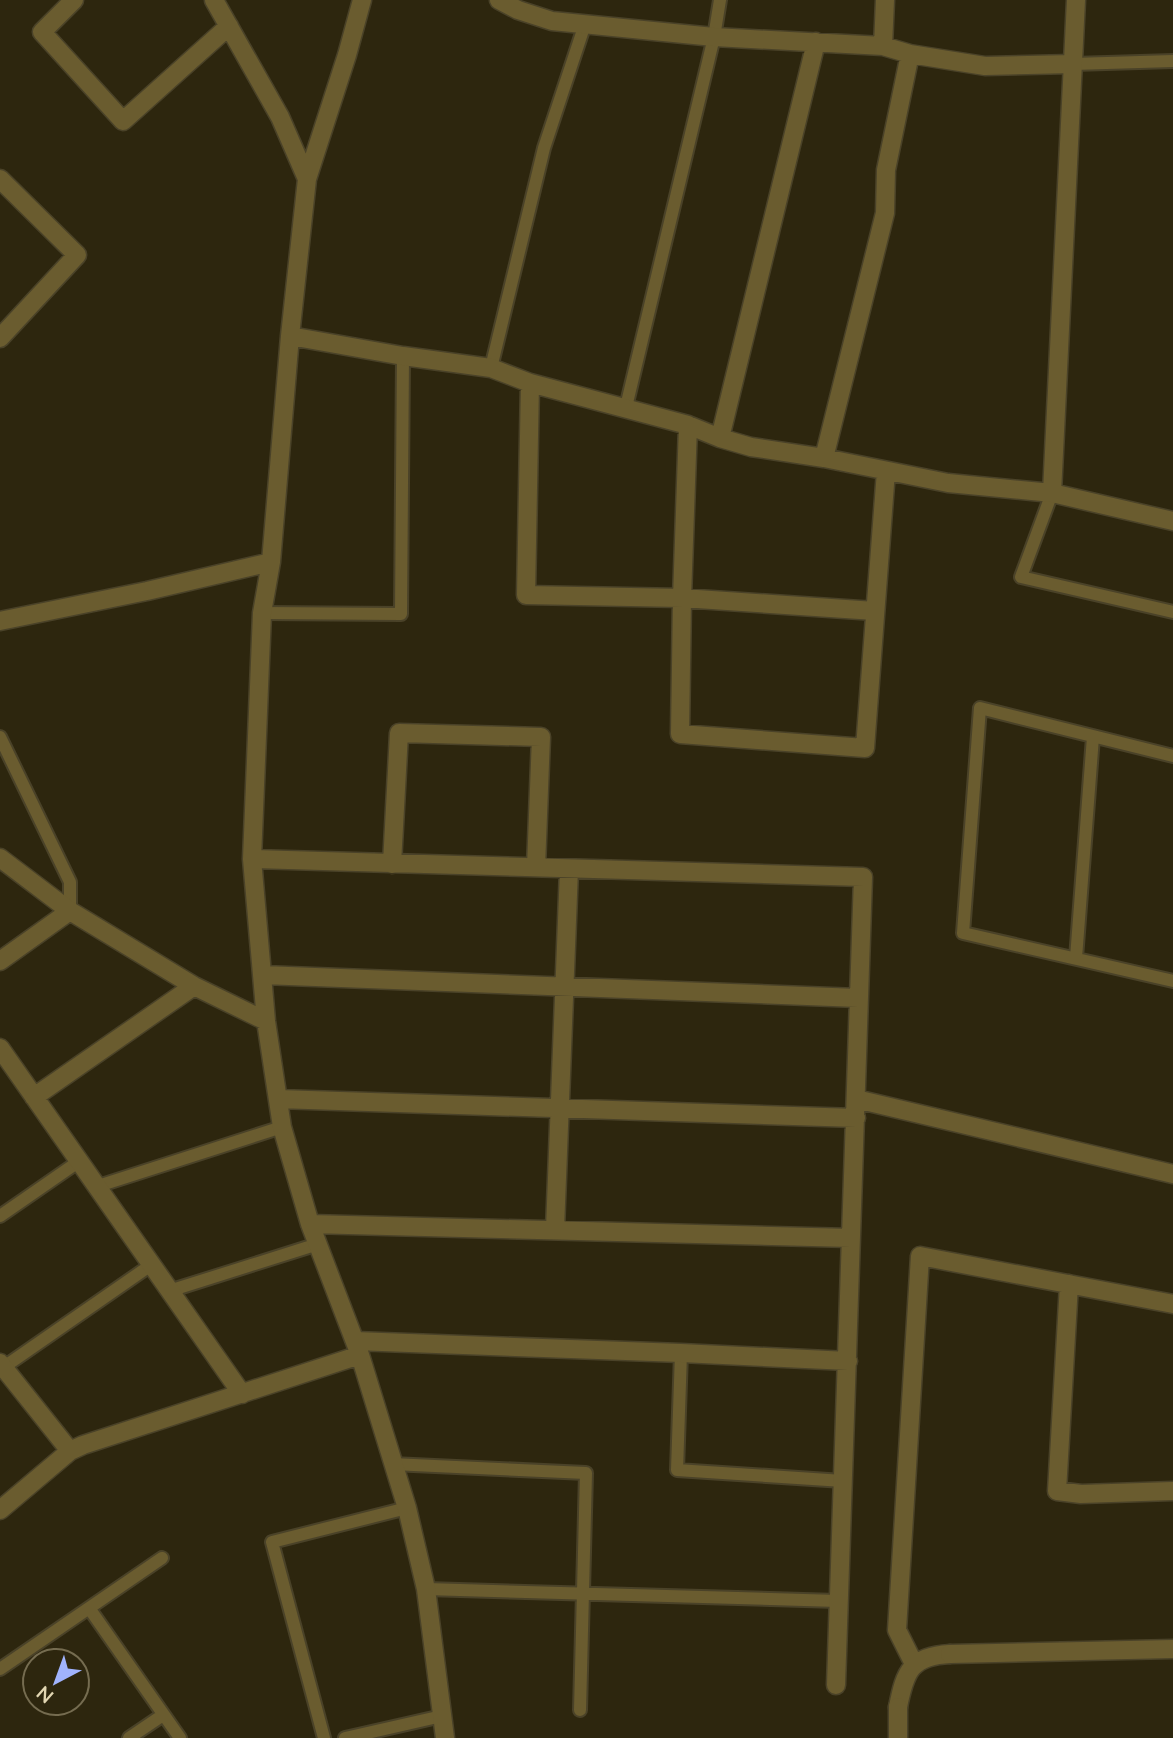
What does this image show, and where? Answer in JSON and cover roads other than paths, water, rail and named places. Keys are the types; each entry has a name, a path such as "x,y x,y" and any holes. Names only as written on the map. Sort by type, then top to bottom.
{"street":[{"path":"74,0 42,32 123,121 229,26"},
{"path":"214,0 280,117 307,179"},
{"path":"362,0 307,179 290,336 271,562 262,613 252,859 265,1021 282,1127 310,1224 357,1348 407,1508 426,1589 445,1738"},
{"path":"499,0 518,10 552,21 714,37 883,46 910,54 985,66 1073,64"},
{"path":"883,46 885,0"},
{"path":"1052,493 1076,0"},
{"path":"720,438 816,42"},
{"path":"824,458 885,213 886,170 910,54"},
{"path":"0,179 77,255 0,338"},
{"path":"290,336 491,368 530,383 626,407 751,447 824,458 948,483 1052,493 1173,521"},
{"path":"530,383 526,595 682,597 875,611"},
{"path":"688,425 680,734 865,748 886,471"},
{"path":"0,621 271,562"},
{"path":"392,864 399,733 541,737 536,867"},
{"path":"0,859 70,911 194,986 265,1021"},
{"path":"252,859 863,877 836,1685"},
{"path":"555,1229 569,869"},
{"path":"0,961 70,911"},
{"path":"263,975 858,998"},
{"path":"34,1097 194,986"},
{"path":"1,1053 242,1394"},
{"path":"278,1099 856,1118"},
{"path":"856,1100 1173,1174"},
{"path":"310,1224 851,1238"},
{"path":"914,1664 897,1630 920,1256 1173,1304"},
{"path":"1069,1284 1058,1491 1081,1494 1173,1491"},
{"path":"0,1510 70,1451 83,1445 242,1394 357,1348 681,1353 848,1361"},
{"path":"2,1365 70,1451"},
{"path":"898,1738 898,1707 902,1685 914,1664 930,1655 1173,1649"}],"lane":[{"path":"626,407 714,37 720,0"},
{"path":"491,368 544,148 585,24"},
{"path":"1073,64 1173,61"},
{"path":"262,613 401,614 403,356"},
{"path":"1052,493 1021,577 1173,612"},
{"path":"1173,756 979,708 962,933 1173,981"},
{"path":"0,737 70,882 70,911"},
{"path":"1076,958 1093,737"},
{"path":"95,1187 282,1127"},
{"path":"0,1216 78,1162"},
{"path":"169,1291 318,1244"},
{"path":"2,1365 151,1265"},
{"path":"681,1353 677,1470 843,1481"},
{"path":"392,1464 586,1473 580,1710"},
{"path":"324,1738 272,1542 407,1508"},
{"path":"0,1669 162,1558"},
{"path":"426,1589 838,1601"},
{"path":"89,1608 180,1738"},
{"path":"129,1738 163,1715"},
{"path":"345,1738 442,1716"}]}
